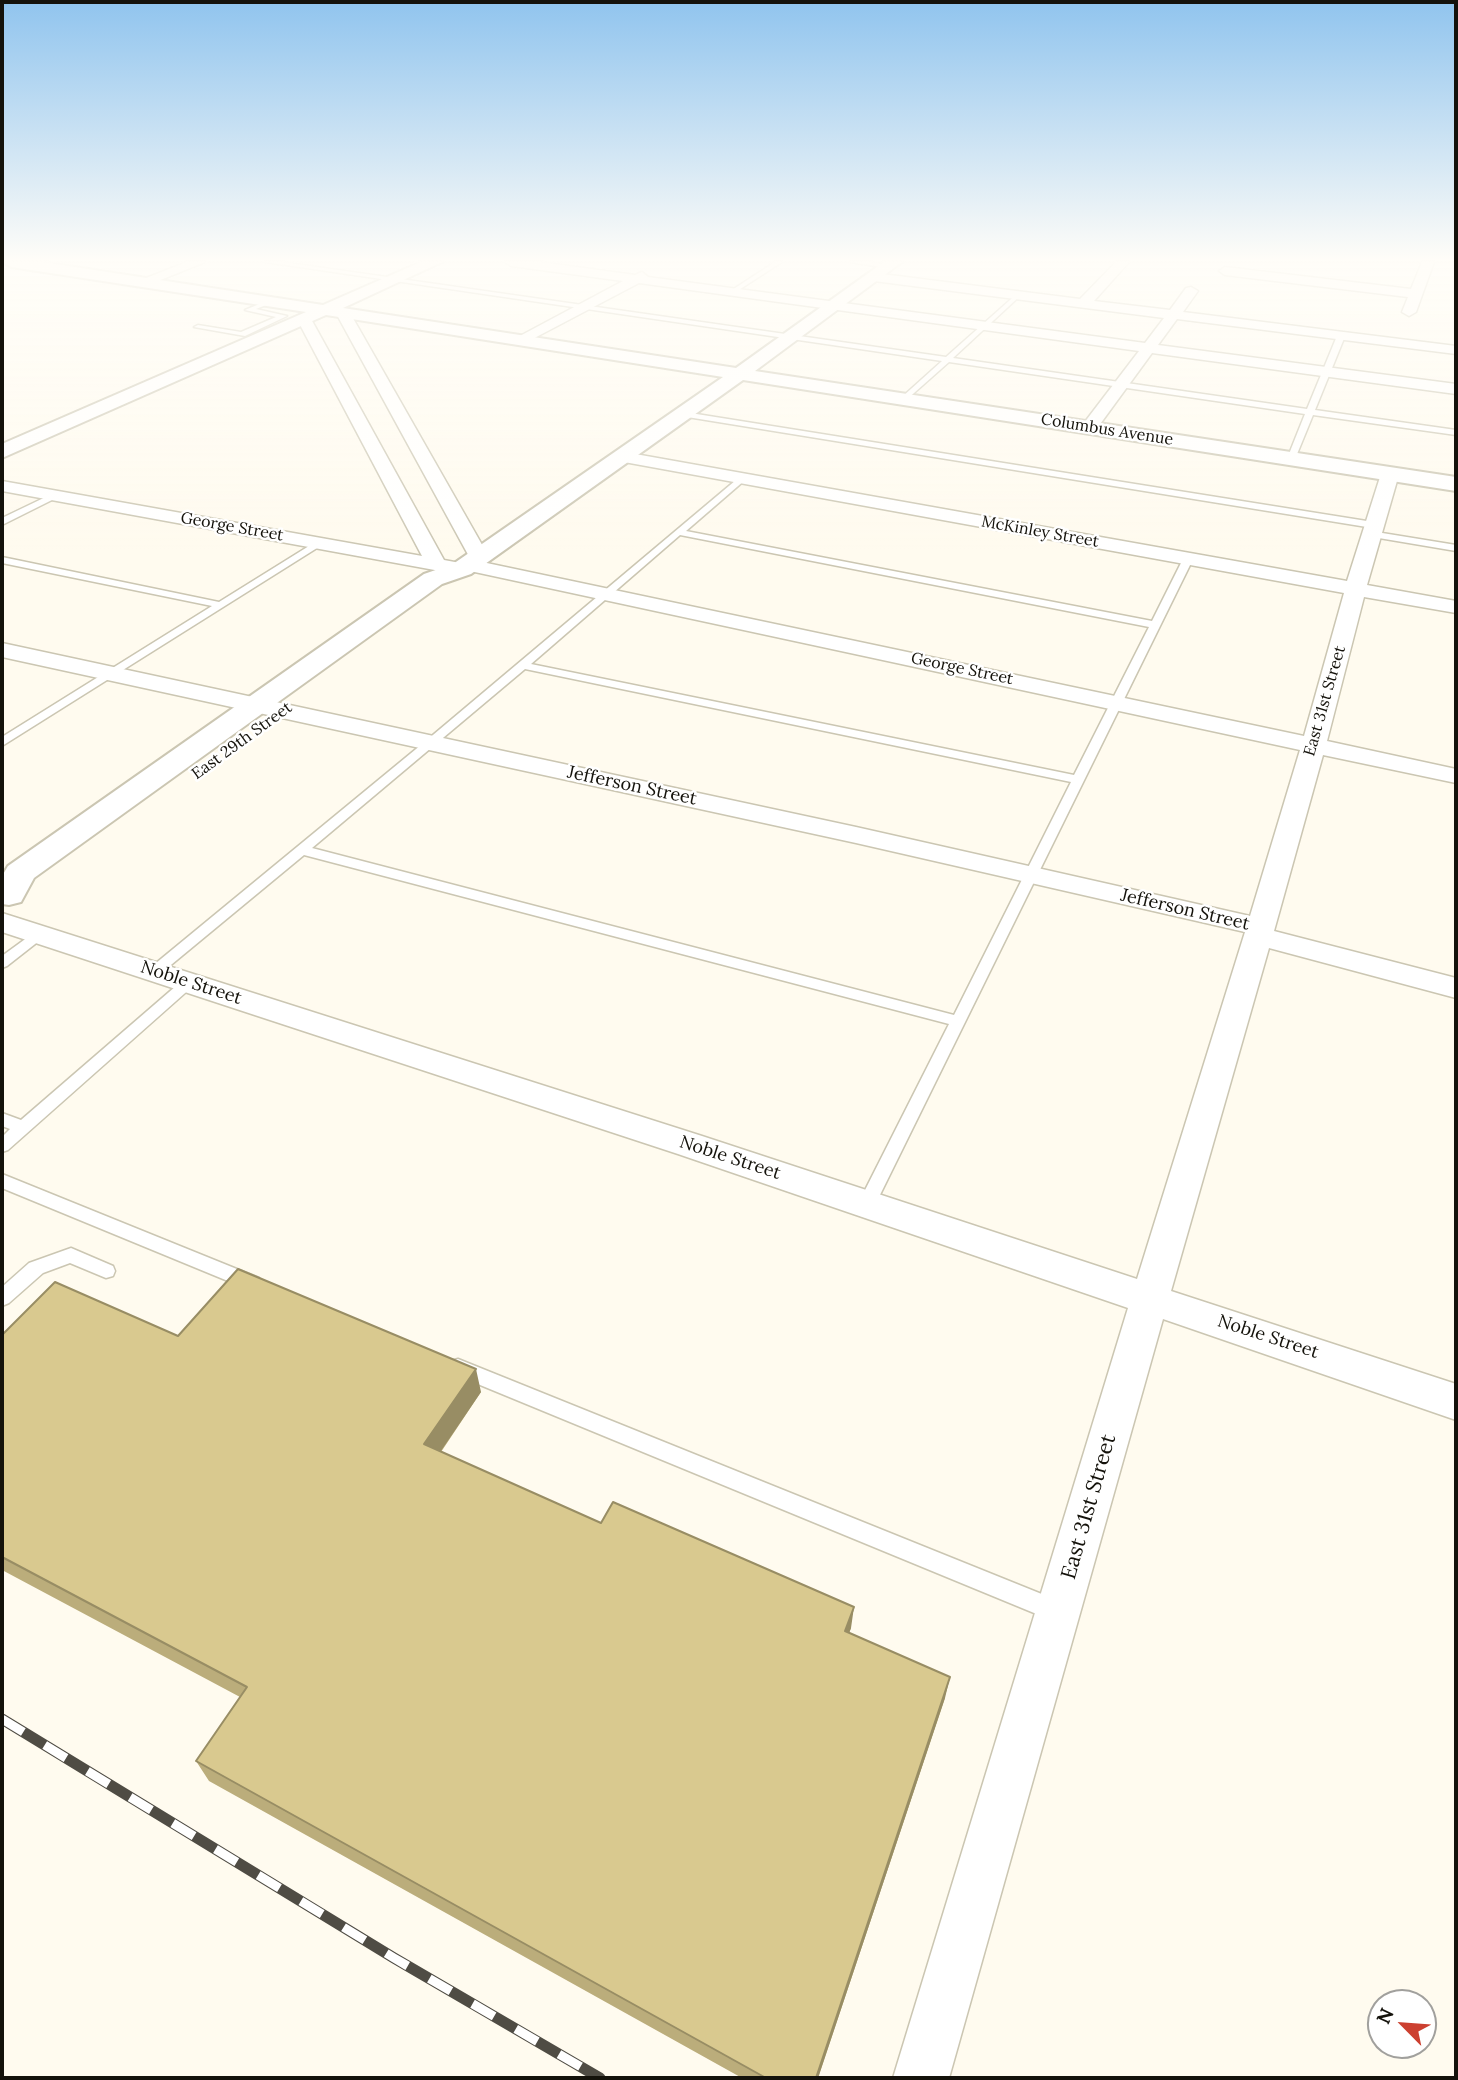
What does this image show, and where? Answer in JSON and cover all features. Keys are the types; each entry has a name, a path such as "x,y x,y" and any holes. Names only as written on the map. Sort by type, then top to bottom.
{"street":[{"path":"2,452 204,359"},
{"path":"330,359 462,564"},
{"path":"358,359 462,564"},
{"name":"Columbus Avenue","path":"648,359 1456,484"},
{"name":"East 29th Street","path":"4,906 51,882 269,708 457,583 462,564 624,457 760,359"},
{"path":"1089,427 1141,359"},
{"path":"1231,359 1456,389"},
{"name":"McKinley Street","path":"624,457 1456,607"},
{"name":"East 31st Street","path":"921,2078 1150,1298 1183,1195 1390,474"},
{"name":"George Street","path":"2,486 320,543 462,564 1456,776"},
{"name":"Jefferson Street","path":"2,650 1030,875 1259,932 1456,988"},
{"name":"Noble Street","path":"4,906 38,934 867,1203 1456,1402"}],"lane":[{"path":"942,359 1456,433"},
{"path":"1291,458 1332,359"},
{"path":"905,399 948,360"},
{"path":"684,414 1372,530 1456,548"},
{"path":"155,971 431,743 742,478"},
{"path":"2,522 55,496"},
{"path":"678,532 1155,625"},
{"path":"2,743 320,543"},
{"path":"867,1203 1188,558"},
{"path":"2,560 221,605"},
{"path":"521,665 1078,780"},
{"path":"302,850 958,1021"},
{"path":"2,963 38,934"},
{"path":"2,1146 188,983"},
{"path":"2,1119 23,1128"},
{"path":"2,1181 272,1291"},
{"path":"2,1298 36,1268 72,1255 106,1271"},
{"path":"440,1359 1058,1612"}],"building":[{"path":"238,1269 476,1369 424,1444 601,1523 613,1502 854,1607 845,1631 950,1677 816,2078 766,2078 196,1761 247,1687 2,1557 2,1335 55,1282 178,1336"}],"railway":[{"path":"2,1719 394,1958 600,2078"}]}
